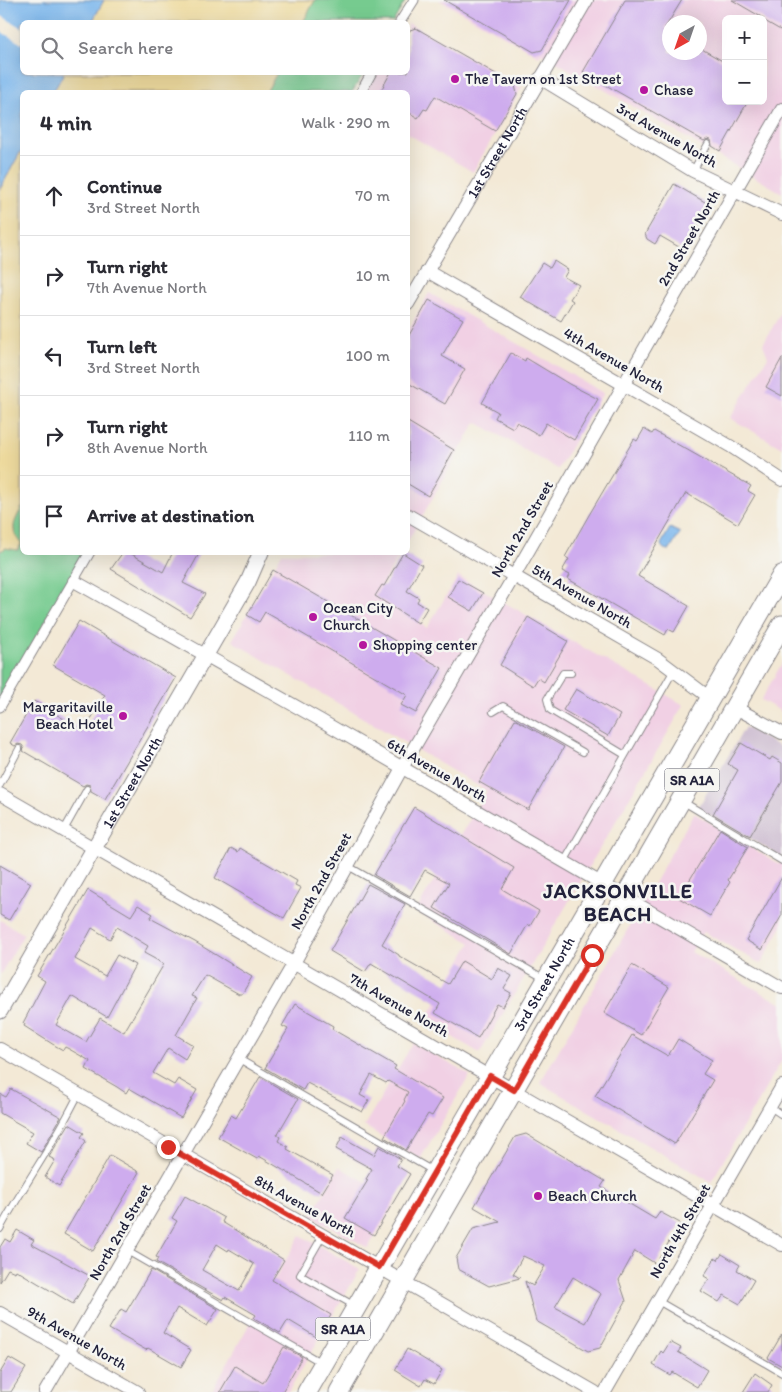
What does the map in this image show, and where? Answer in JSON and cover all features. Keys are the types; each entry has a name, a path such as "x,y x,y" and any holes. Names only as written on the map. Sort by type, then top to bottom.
{"main road":[{"name":"3rd Street North","path":"306,1392 782,575"},
{"name":"3rd Street North","path":"339,1392 782,626"}],"street":[{"path":"401,20 414,0"},
{"name":"1st Street North","path":"410,301 587,0"},
{"path":"362,90 370,75"},
{"name":"3rd Avenue North","path":"540,78 693,171 782,214"},
{"name":"2nd Street North","path":"624,385 782,109"},
{"name":"4th Avenue North","path":"427,271 730,446 782,480"},
{"name":"North 2nd Street","path":"46,1392 294,964 402,768 624,385"},
{"name":"5th Avenue North","path":"410,516 658,659 710,698"},
{"path":"0,707 88,555"},
{"name":"1st Street North","path":"0,1011 248,582 260,555"},
{"name":"6th Avenue North","path":"74,581 206,655 782,988"},
{"path":"734,707 782,733"},
{"name":"7th Avenue North","path":"0,794 782,1245"},
{"name":"8th Avenue North","path":"0,1049 182,1156 595,1392"},
{"name":"North 4th Street","path":"605,1392 782,1086"},
{"name":"9th Avenue North","path":"0,1312 138,1392"}],"lane":[{"path":"693,171 708,144"},
{"path":"564,862 674,670"},
{"path":"571,672 563,673 547,699 550,710 626,755"},
{"path":"493,712 503,706 583,752"},
{"path":"0,785 19,749"},
{"path":"64,830 87,789"},
{"path":"681,800 782,861"},
{"path":"348,866 546,980"},
{"path":"239,1059 434,1172"},
{"path":"0,1229 19,1194 62,1127 78,1095"},
{"path":"770,1107 782,1115"},
{"path":"323,1235 300,1275 356,1306"},
{"path":"127,1251 323,1364"},
{"path":"658,1301 782,1373"}],"shaded area":[{"path":"439,0 782,0 782,193 541,53 539,56"},
{"path":"410,24 522,87 473,172 410,135 410,90 365,90 375,75 410,75"},
{"path":"429,293 603,393 558,469 476,422 410,538 410,327"},
{"path":"782,311 782,448 730,418 768,357 763,344"},
{"path":"281,555 400,555 375,596 427,628 458,576 684,705 480,1053 425,1021 471,943 416,911 487,791 232,641"},
{"path":"782,663 782,712 761,700"},
{"path":"745,727 782,748 782,857 698,808"},
{"path":"694,813 779,864 782,859 782,926 761,964 704,932 691,952 782,1004 782,1060 711,1182 540,1083"},
{"path":"0,920 24,934 0,975"},
{"path":"413,1043 470,1075 420,1159 364,1126"},
{"path":"339,1167 397,1199 368,1248 311,1216"},
{"path":"300,1235 360,1269 288,1392 211,1392"}],"green space":[{"path":"315,0 406,0 394,20 304,20"},
{"path":"276,75 363,75 353,90 267,90"},
{"path":"20,511 20,542 14,529"},
{"path":"20,546 20,555 84,555 0,699 0,551 6,548 18,550"}],"sand":[{"path":"104,0 315,0 304,20 93,20"},
{"path":"63,75 276,75 267,90 54,90"},
{"path":"20,153 20,511 14,529 20,546 17,550 6,548 0,551 0,189"}],"water":[{"path":"0,0 104,0 93,20 20,20 20,75 63,75 54,90 20,90 20,153 0,189"},
{"path":"670,528 680,533 670,550 667,550 661,544"}],"pier":[{"path":"0,15 20,27 20,43 0,31"}],"building":[{"path":"444,0 571,0 542,50 534,52"},
{"path":"625,0 682,0 673,15 662,15 662,60 707,60 707,52 722,61 722,105 746,105 720,151 712,146 711,140 707,139 704,141 583,72"},
{"path":"732,0 782,0 782,31 767,22 767,15 758,15"},
{"name":"The Tavern on 1st Street","path":"416,28 515,85 517,94 495,131 435,96 427,110 424,109 418,118 410,113 410,90 381,90 389,75 410,75 410,30"},
{"path":"674,184 710,205 684,250 660,236 655,244 647,239 645,234"},
{"path":"554,261 568,270 564,277 579,285 570,299 573,301 561,321 520,297 542,263 550,268"},
{"path":"429,300 463,319 442,356 465,369 445,404 410,384 410,333"},
{"path":"511,353 525,361 526,358 598,399 574,440 546,423 539,435 517,422 513,428 495,418 498,412 482,403"},
{"path":"782,358 782,396 766,387"},
{"path":"410,423 454,450 428,496 410,485"},
{"path":"644,429 652,434 654,431 751,486 748,491 755,495 738,524 686,493 638,576 689,606 674,632 668,629 665,635 568,579 570,575 562,571 569,559 565,557 589,515 634,439 637,441"},
{"path":"121,555 133,555 163,572 172,555 198,555 183,583 205,594 190,617 111,569"},
{"path":"402,555 406,555 422,565 407,591 419,598 417,602 427,608 418,623 375,596 382,585 384,586"},
{"name":"Shopping center","path":"273,570 442,668 416,713 401,705 407,695 265,612 259,622 247,615"},
{"path":"458,579 483,593 472,611 448,597"},
{"path":"528,617 568,641 544,682 538,678 533,686 500,665"},
{"name":"Margaritaville Beach Hotel","path":"79,621 176,678 105,799 91,791 90,785 86,784 83,786 23,751 22,745 18,744 15,746 10,743 34,701 84,731 105,695 53,665"},
{"path":"576,689 620,715 608,736 563,710"},
{"path":"515,719 564,747 528,810 479,782"},
{"path":"741,743 770,760 772,757 782,763 782,782 750,836 713,814 738,770 728,764"},
{"path":"414,807 514,868 502,889 539,911 530,926 528,924 511,954 434,908 449,883 425,870 410,896 374,875"},
{"path":"720,829 748,847 728,880 730,882 710,916 679,898"},
{"path":"231,848 238,852 240,848 297,881 295,885 301,888 284,918 215,878"},
{"path":"0,865 31,883 9,920 0,915"},
{"path":"782,877 782,915 762,950 746,940"},
{"path":"368,884 405,904 382,944 399,956 448,984 462,961 492,979 498,968 512,976 504,989 511,993 503,1007 497,1004 478,1038 435,1013 440,1004 371,963 365,972 330,951"},
{"path":"88,890 131,916 138,905 153,914 150,918 195,942 252,977 242,994 239,994 205,975 192,996 197,998 176,1035 193,1045 185,1059 168,1048 153,1073 174,1085 178,1079 197,1090 181,1118 129,1088 126,1093 86,1069 90,1061 65,1047 63,1050 24,1026 25,1024 23,1023 45,981 37,976","holes":["117,927 148,946 144,953 164,964 124,1032 100,1018 86,1042 56,1025 72,996 107,1017 135,965 117,955 105,976 75,959 92,928 110,939"]},
{"path":"632,965 669,987 641,1035 604,1013"},
{"path":"295,1004 333,1026 332,1029 396,1066 394,1069 443,1098 432,1116 428,1114 406,1150 384,1137 405,1101 408,1092 388,1081 386,1083 371,1075 360,1095 369,1100 362,1112 307,1083 303,1090 265,1068 288,1029 282,1026"},
{"path":"632,1035 668,1056 678,1039 712,1060 703,1074 713,1080 675,1144 595,1096"},
{"path":"260,1077 298,1099 277,1135 280,1137 278,1141 288,1147 287,1149 333,1175 322,1193 259,1156 257,1159 218,1137 231,1115 236,1118"},
{"path":"11,1089 61,1117 41,1152 26,1143 33,1132 0,1113 0,1094 6,1097"},
{"path":"69,1124 84,1133 81,1137 86,1141 59,1186 45,1177 55,1160 49,1157"},
{"path":"526,1134 605,1181 601,1187 655,1219 660,1212 680,1223 656,1264 635,1251 619,1280 626,1301 600,1348 588,1351 536,1321 525,1281 533,1286 545,1266 523,1256 513,1274 520,1278 489,1286 458,1269 456,1258 473,1229 500,1222 474,1207 515,1137","holes":["573,1277 601,1294 585,1323 555,1307"]},
{"path":"342,1137 374,1155 379,1146 401,1159 397,1166 410,1174 374,1235 345,1218 368,1180 366,1179 372,1169 336,1149"},
{"path":"110,1155 139,1172 93,1251 64,1234"},
{"path":"185,1196 224,1218 222,1222 284,1260 272,1280 331,1315 318,1338 288,1320 280,1333 254,1318 256,1315 225,1297 223,1300 156,1262 158,1258 156,1257 177,1221 172,1218","holes":["217,1244 228,1251 229,1249 254,1264 239,1291 202,1270"]},
{"path":"17,1230 34,1240 31,1244 90,1276 73,1304 16,1270 15,1272 8,1269 0,1282 0,1247 5,1239 10,1242"},
{"path":"722,1254 740,1265 737,1270 754,1280 740,1304 724,1295 719,1302 701,1291 709,1279 704,1276 715,1258 718,1260"},
{"path":"151,1270 218,1309 207,1326 177,1308 163,1333 191,1350 181,1367 109,1329 121,1309 126,1312"},
{"path":"782,1334 782,1366 768,1358"},
{"path":"670,1342 681,1348 678,1352 707,1370 697,1387 672,1372 670,1375 653,1365 661,1351 663,1353"},
{"path":"284,1347 302,1357 282,1392 220,1392 235,1366 263,1383"},
{"path":"407,1349 442,1370 434,1384 425,1379 421,1386 395,1370"},
{"path":"9,1358 26,1368 11,1392 0,1392 0,1373"},
{"path":"755,1373 772,1385 768,1392 743,1392"}],"place":[{"name":"The Tavern on 1st Street","path":"455,79"},
{"name":"Chase","path":"644,90"},
{"name":"Ocean City Church","path":"313,617"},
{"name":"Shopping center","path":"363,645"},
{"name":"Margaritaville Beach Hotel","path":"123,716"},
{"name":"Beach Church","path":"538,1196"}],"district":[{"name":"JACKSONVILLE BEACH","path":"618,902"}],"route":[{"path":"168,1147 379,1267 490,1076 514,1090 592,955"}]}
